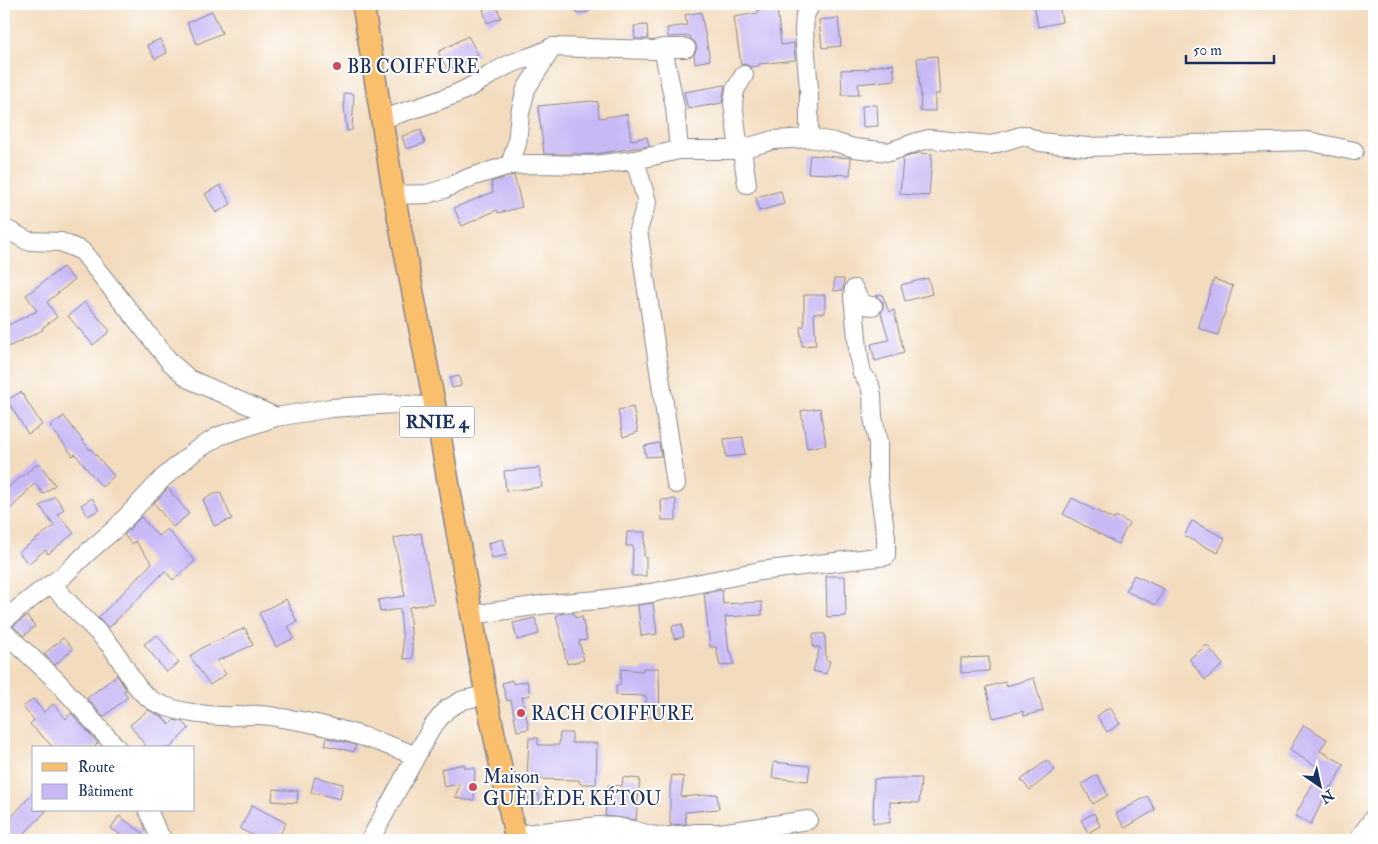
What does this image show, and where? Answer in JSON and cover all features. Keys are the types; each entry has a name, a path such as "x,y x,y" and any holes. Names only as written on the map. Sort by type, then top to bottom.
{"main road":[{"name":"RNIE 4","path":"363,4 394,195 435,407 471,616 515,837"}],"street":[{"path":"810,138 807,53 804,31 805,15 812,4"},
{"path":"382,118 426,105 463,91 505,67 529,56 543,53 552,47 654,50 686,48"},
{"path":"510,165 518,143 520,113 526,89 552,47"},
{"path":"663,48 675,107 680,150"},
{"path":"744,75 735,90 733,104 747,184"},
{"path":"394,195 435,192 471,177 510,165 595,165 635,160 680,150 741,150 773,140 810,138 854,148 889,152 929,139 991,145 1024,135 1040,142 1087,148 1308,141 1354,151"},
{"path":"635,160 647,202 638,230 676,484"},
{"path":"4,228 28,241 61,242 82,251 170,362 189,379 276,417"},
{"path":"471,616 548,604 642,594 760,571 886,556 886,537 878,480 878,442 873,418 870,386 862,373 859,359 854,289 859,300 867,306 873,306"},
{"path":"4,620 52,584 116,528 163,478 195,451 219,436 276,417 331,408 394,404 435,407"},
{"path":"52,584 64,599 112,648 125,671 139,689 156,703 183,711 212,716 259,714 314,723 377,740 416,756"},
{"path":"4,632 56,680 115,746"},
{"path":"370,840 432,727 447,709 463,700 486,695"},
{"path":"149,812 163,840"},
{"path":"1358,840 1374,817"},
{"path":"515,837 599,826 616,827 650,836 663,837 697,833 720,833 808,820"}],"building":[{"path":"576,4 588,4 589,12 577,14"},
{"path":"1034,4 1059,4 1062,22 1038,27"},
{"path":"496,5 501,18 487,23 483,9"},
{"path":"777,8 781,45 794,43 795,60 759,64 759,66 751,67 745,64 741,65 734,17 758,13 758,10"},
{"path":"212,11 222,33 197,44 187,23"},
{"path":"701,12 710,60 695,63 694,55 697,48 695,42 690,36 668,37 667,28 687,25 685,15"},
{"path":"838,18 841,46 822,48 819,20"},
{"path":"647,25 648,39 635,39 634,26"},
{"path":"468,36 478,54 448,70 438,52"},
{"path":"160,39 167,53 155,59 147,45"},
{"path":"937,56 940,94 935,94 935,111 920,111 921,97 917,58"},
{"path":"893,64 895,80 858,84 859,95 842,95 841,70 869,69 869,67"},
{"path":"725,85 722,103 688,109 684,92"},
{"path":"344,93 354,94 352,130 347,131 344,106"},
{"path":"598,102 599,118 627,114 631,140 647,137 649,146 594,154 544,154 538,106"},
{"path":"877,105 878,126 863,127 862,106"},
{"path":"421,130 425,143 406,149 402,136"},
{"path":"919,153 932,154 929,196 900,194 903,158"},
{"path":"810,155 851,158 850,175 808,173"},
{"path":"514,175 522,207 498,213 497,210 462,226 454,208 493,192 491,182"},
{"path":"220,185 231,204 216,213 205,194"},
{"path":"781,191 784,204 759,211 756,197"},
{"path":"63,267 74,280 47,302 57,317 42,328 43,330 4,349 4,327 37,311 26,295"},
{"path":"928,278 932,294 905,301 901,285"},
{"path":"834,279 844,279 843,290 834,291"},
{"path":"1214,279 1233,286 1218,335 1198,328"},
{"path":"882,294 889,312 894,310 904,353 875,361 871,344 889,340 881,313 883,302 876,296"},
{"path":"804,295 825,295 825,313 814,313 816,345 802,346 800,327 804,326"},
{"path":"85,302 110,331 93,345 68,316"},
{"path":"459,376 461,386 452,388 450,378"},
{"path":"21,392 42,425 28,434 7,400"},
{"path":"633,407 638,432 623,437 618,410"},
{"path":"820,408 826,445 807,448 801,411"},
{"path":"64,416 90,450 114,476 102,487 75,454 73,456 50,426"},
{"path":"743,437 745,455 726,457 724,439"},
{"path":"659,443 661,456 646,457 644,446"},
{"path":"39,463 55,485 43,494 35,483 4,516 4,492"},
{"path":"540,468 542,487 506,491 504,471"},
{"path":"168,488 189,514 173,527 154,503"},
{"path":"220,492 232,519 214,526 203,499"},
{"path":"55,496 64,509 58,514 74,533 48,554 45,550 28,564 19,552 54,526 40,506"},
{"path":"92,498 99,510 88,516 81,505"},
{"path":"1072,498 1114,520 1116,516 1129,523 1118,544 1063,514"},
{"path":"676,499 676,520 662,520 661,500"},
{"path":"141,517 158,536 167,529 195,561 173,580 165,571 109,628 98,618 152,563 135,541 132,544 124,535"},
{"path":"1192,521 1225,538 1218,553 1184,536"},
{"path":"627,532 645,532 644,557 646,557 646,576 632,576 633,546 626,546"},
{"path":"421,533 434,603 409,607 413,658 404,659 400,609 380,612 378,600 405,596 394,538"},
{"path":"503,539 507,555 492,558 488,543"},
{"path":"1134,575 1164,589 1156,605 1126,591"},
{"path":"826,576 845,576 846,616 827,617"},
{"path":"722,590 723,604 762,602 762,615 725,617 729,652 731,651 734,664 720,666 716,647 710,647 704,593"},
{"path":"286,599 297,622 288,626 294,638 276,647 259,613"},
{"path":"653,603 657,634 641,636 638,605"},
{"path":"564,613 574,613 576,618 582,616 587,640 579,641 584,660 567,664 556,616"},
{"path":"27,616 35,626 24,636 13,626"},
{"path":"535,618 539,634 517,640 513,623"},
{"path":"682,624 684,637 674,639 672,626"},
{"path":"245,628 253,645 217,661 226,674 210,685 190,656 205,646"},
{"path":"813,634 825,634 826,660 830,661 826,674 813,671 820,647 813,647"},
{"path":"157,635 179,663 166,672 144,644"},
{"path":"63,638 73,649 55,665 44,654"},
{"path":"1207,645 1223,665 1205,680 1189,659"},
{"path":"989,657 989,671 961,673 961,658"},
{"path":"643,668 659,668 660,717 646,717 646,696 616,695 616,685 620,685 621,669 643,671"},
{"path":"117,675 128,697 103,717 87,698"},
{"path":"1034,678 1043,711 1024,716 1023,711 993,718 986,687 1005,682 1006,686"},
{"path":"512,680 513,684 527,681 530,695 522,697 529,729 517,731 511,700 507,701 502,683"},
{"path":"33,699 44,712 53,704 66,719 71,713 98,743 95,746 52,746 30,724 34,720 23,707"},
{"path":"1110,707 1120,724 1107,732 1097,716"},
{"path":"148,710 163,717 169,725 174,720 183,722 189,728 172,746 146,746 130,725"},
{"path":"1304,725 1327,739 1320,751 1344,764 1332,787 1330,786 1311,824 1295,816 1321,769 1289,750"},
{"path":"560,733 572,733 572,743 597,743 596,784 580,784 579,780 527,779 529,738 538,738 538,745 559,745"},
{"path":"327,738 356,745 354,752 325,745"},
{"path":"1047,760 1055,770 1030,790 1021,780"},
{"path":"774,762 810,766 808,781 772,778"},
{"path":"464,764 465,768 475,768 474,800 464,800 455,797 460,784 444,787 441,769"},
{"path":"672,775 684,777 681,797 717,794 719,809 685,812 686,824 670,825"},
{"path":"1097,775 1108,795 1093,804 1082,784"},
{"path":"315,777 343,784 340,799 311,792"},
{"path":"623,777 640,779 636,820 605,816 608,785 622,786"},
{"path":"921,778 919,803 890,802 890,823 873,823 874,779"},
{"path":"273,789 298,791 297,803 272,801"},
{"path":"537,791 541,804 531,807 527,794"},
{"path":"32,794 32,812 45,812 18,840 13,840 4,834 4,825"},
{"path":"1147,796 1155,810 1125,828 1116,814"},
{"path":"252,805 286,823 277,840 262,840 240,829"},
{"path":"1094,813 1100,826 1088,833 1081,820"},
{"path":"119,816 143,833 138,840 128,840 111,828"}],"place":[{"name":"BB COIFFURE","path":"337,66"},
{"name":"RACH COIFFURE","path":"521,713"},
{"name":"Maison GUÈLÈDE KÉTOU","path":"473,787"}]}
